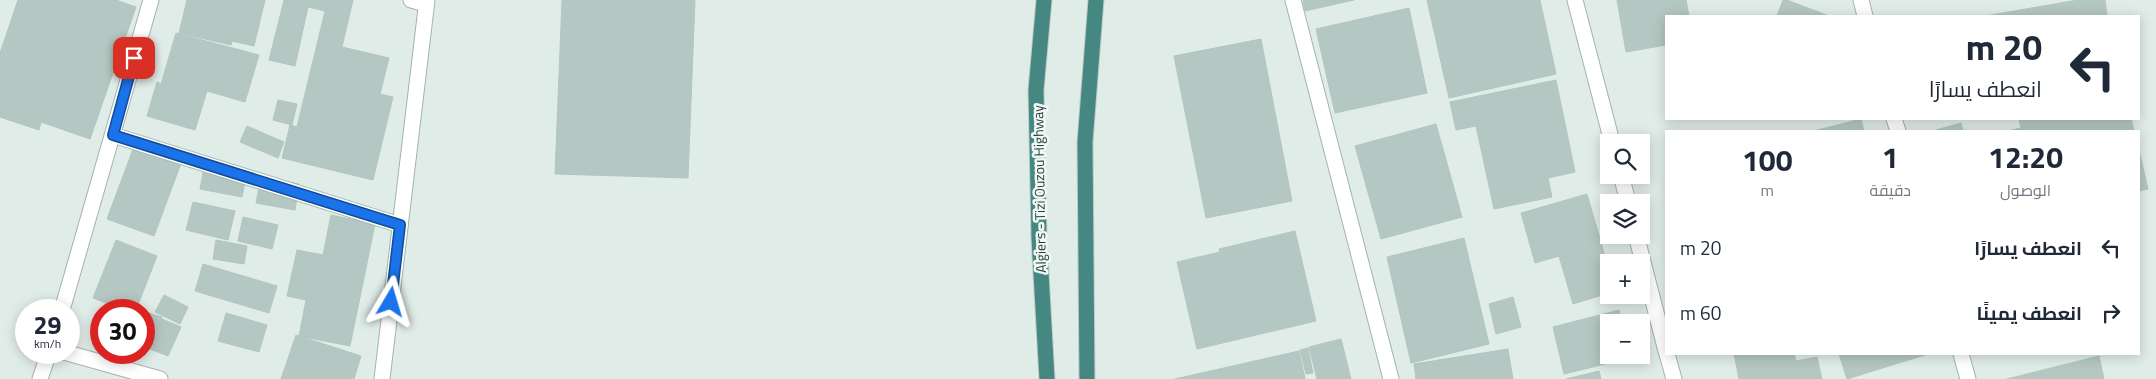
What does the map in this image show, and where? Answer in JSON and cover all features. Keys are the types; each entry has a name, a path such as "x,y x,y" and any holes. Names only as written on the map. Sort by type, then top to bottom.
{"highway":[{"name":"Algiers - Tizi Ouzou Highway","path":"1044,0 1036,90 1038,238 1047,379"},
{"path":"1087,379 1085,142 1096,0"}],"street":[{"path":"65,299 151,0"},
{"path":"382,379 426,2 411,0"},
{"path":"1293,0 1391,379"},
{"path":"1575,0 1610,134"},
{"path":"1861,0 1865,15"},
{"path":"113,135 400,225"},
{"path":"1638,244 1665,344"},
{"path":"1668,355 1674,379"},
{"path":"1961,355 1968,379"},
{"path":"80,356 160,379"},
{"path":"40,379 45,364"}],"building":[{"path":"18,0 116,0 136,7 90,139 41,122 39,130 0,117 0,53"},
{"path":"187,0 265,0 254,46 232,41 231,45 179,33"},
{"path":"284,0 353,0 342,47 389,58 380,94 393,97 373,180 282,158 290,125 297,127 325,11 308,7 295,66 269,60"},
{"path":"562,0 695,0 688,178 555,174"},
{"path":"1303,0 1354,0 1305,11"},
{"path":"1427,0 1540,0 1556,74 1449,98"},
{"path":"1617,0 1686,0 1689,15 1665,15 1665,45 1626,52"},
{"path":"1783,0 1787,0 1826,15 1777,15"},
{"path":"2078,0 2105,0 2107,15 1991,15"},
{"path":"1409,8 1427,93 1335,113 1316,29"},
{"path":"176,33 259,55 245,102 207,91 195,130 147,116 157,82 161,84"},
{"path":"1261,39 1292,201 1206,218 1174,56"},
{"path":"1556,80 1575,172 1548,178 1552,197 1494,209 1476,126 1456,130 1450,102"},
{"path":"278,100 297,104 292,125 273,120"},
{"path":"1861,120 1864,130 1818,130"},
{"path":"2019,120 2131,120 2134,130 2012,130 2021,128"},
{"path":"1961,123 1963,130 1936,130"},
{"path":"1436,124 1462,217 1381,239 1355,146"},
{"path":"247,126 284,142 278,158 240,142"},
{"path":"136,141 183,158 154,236 107,219"},
{"path":"2140,154 2148,189 2140,191"},
{"path":"204,168 246,177 242,197 200,189"},
{"path":"261,177 299,184 295,210 256,203"},
{"path":"1587,194 1604,254 1600,254 1600,296 1573,304 1559,256 1535,263 1521,213"},
{"path":"193,202 235,211 228,240 186,230"},
{"path":"331,215 375,224 350,346 299,336 306,300 287,296 297,250 323,255"},
{"path":"243,217 278,225 272,249 238,241"},
{"path":"1295,231 1316,321 1197,349 1177,262 1220,252 1219,249"},
{"path":"1464,238 1489,344 1411,363 1387,257"},
{"path":"116,240 157,256 140,299 93,298"},
{"path":"216,240 247,246 244,264 213,259"},
{"path":"203,264 277,286 269,313 195,291"},
{"path":"164,295 188,307 180,324 155,312"},
{"path":"1513,297 1521,327 1496,334 1489,304"},
{"path":"1619,310 1620,314 1603,314"},
{"path":"226,313 267,325 259,352 218,341"},
{"path":"155,315 162,317 155,336"},
{"path":"1600,315 1600,364 1605,364 1564,374 1553,327"},
{"path":"162,319 181,327 168,356 155,351 155,336"},
{"path":"296,335 361,356 354,379 281,379"},
{"path":"1341,339 1351,379 1317,379 1309,347"},
{"path":"1308,348 1313,373 1306,374 1300,350"},
{"path":"1508,349 1513,379 1416,379 1414,364"},
{"path":"1299,351 1305,379 1175,379"},
{"path":"1734,355 1794,355 1796,361 1817,357 1822,379 1739,379"},
{"path":"1839,355 1925,355 1847,379"},
{"path":"2099,356 2104,379 2007,379"},
{"path":"1599,371 1601,379 1566,379"}],"route":[{"path":"134,58 113,135 400,225 391,302"}]}
